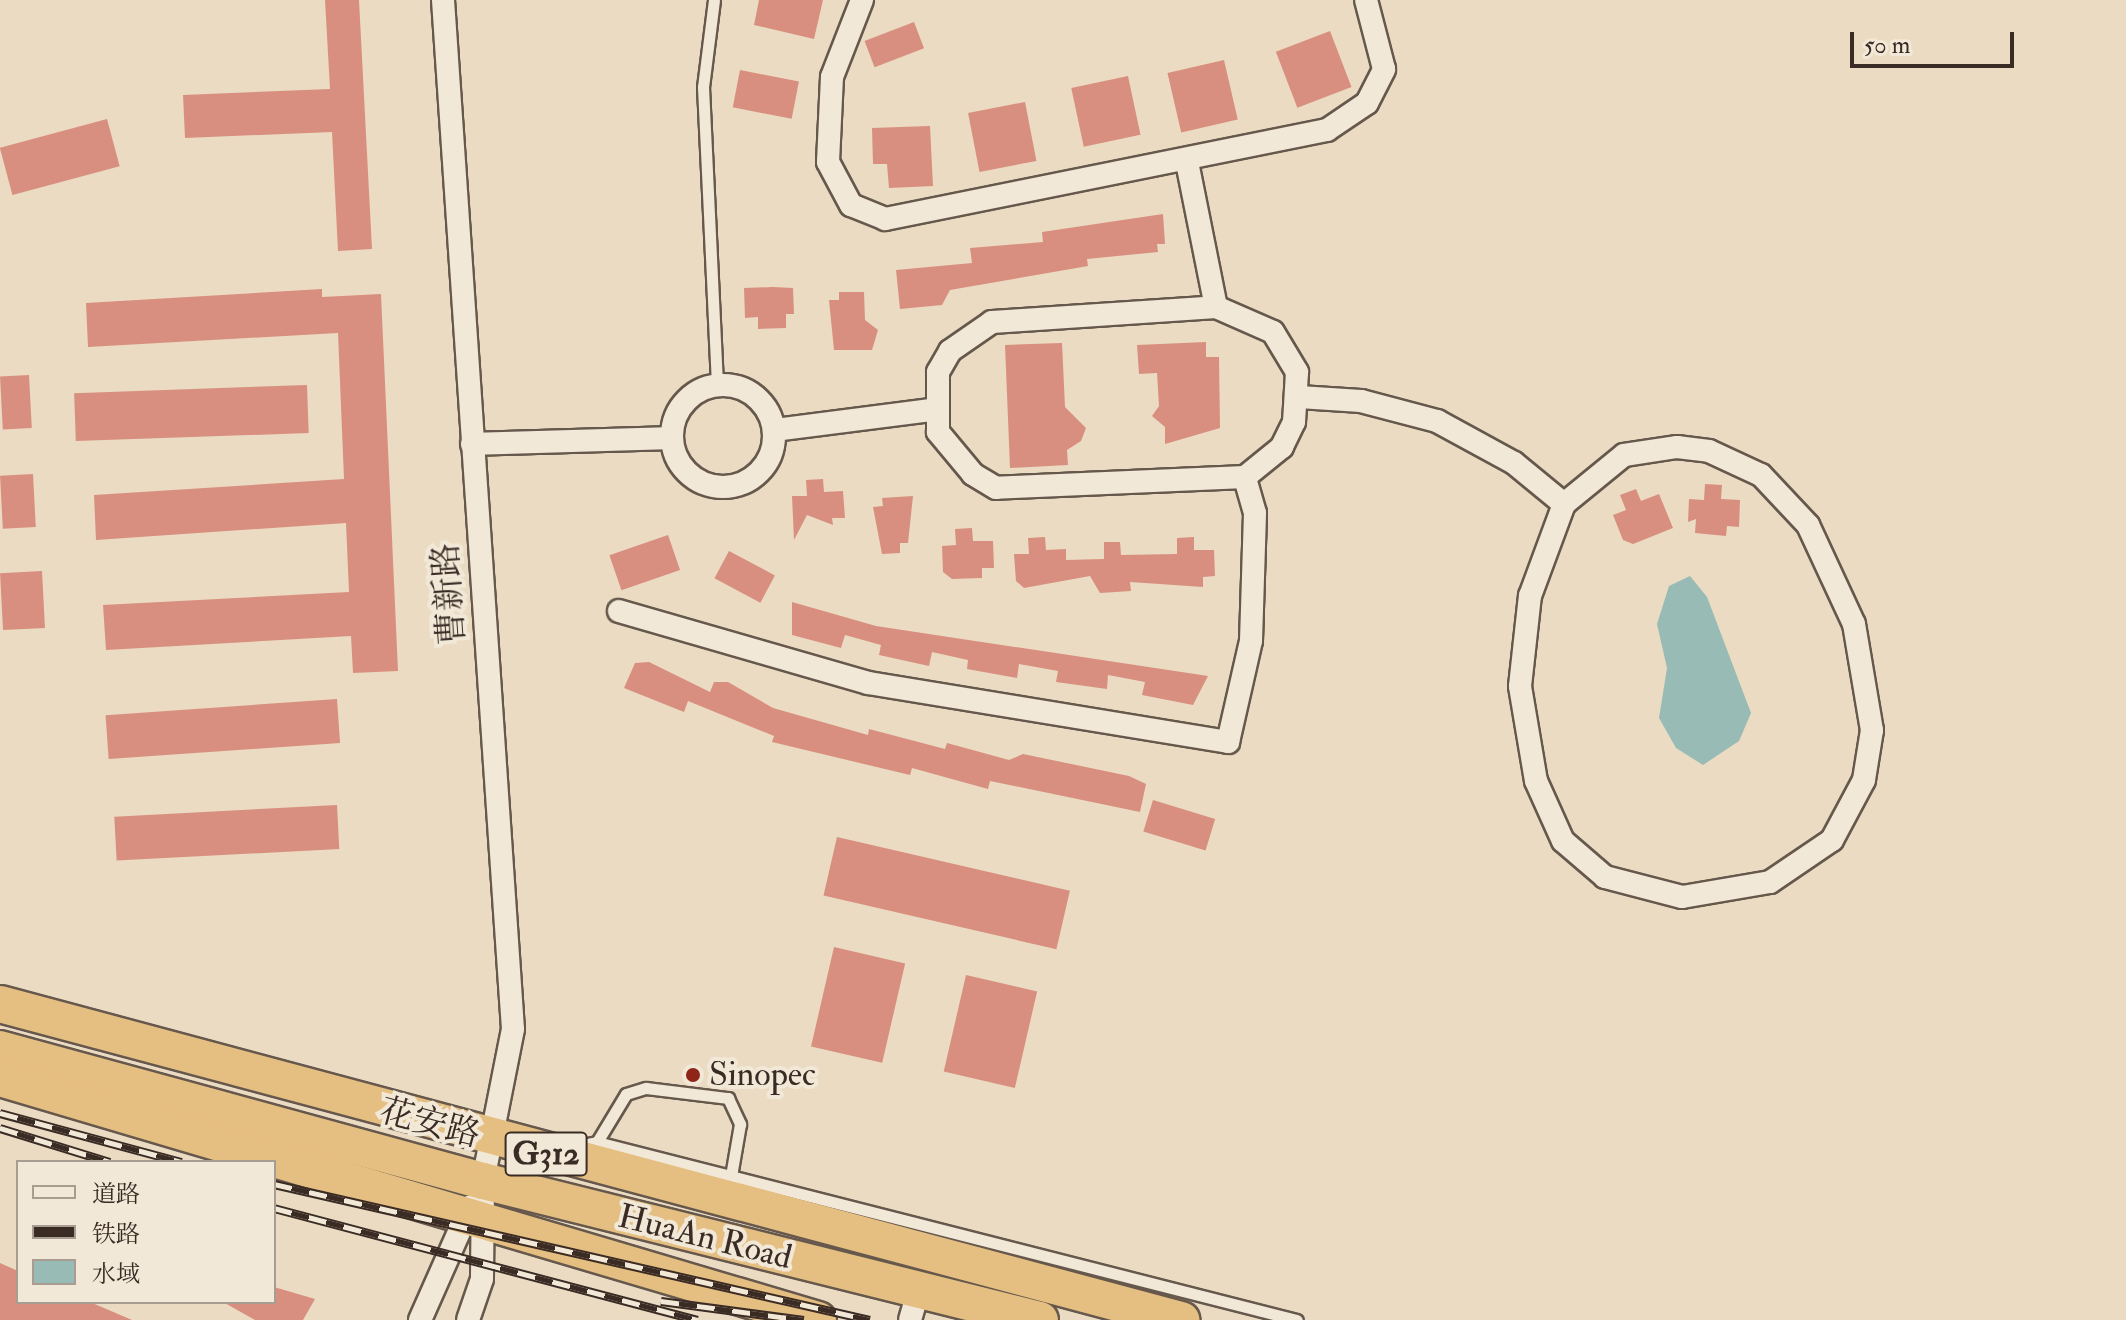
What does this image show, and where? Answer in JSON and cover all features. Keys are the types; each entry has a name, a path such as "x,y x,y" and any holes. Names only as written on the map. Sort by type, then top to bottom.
{"highway":[{"name":"花安路","path":"0,1004 546,1154 1181,1320"},
{"name":"HuaAn Road","path":"0,1049 483,1181 1040,1320"},
{"path":"0,1078 818,1320"}],"street":[{"name":"曹新路","path":"420,1320 474,1217 513,1029 443,0"},
{"path":"862,0 832,77 826,134 839,188 865,215 910,218 1187,162 1327,130 1367,103 1384,69 1366,0"},
{"path":"1187,162 1216,307"},
{"path":"1216,307 1273,332 1289,350 1299,397 1282,447 1245,477 996,488 951,454 932,410 938,372 950,351 992,322 1216,307"},
{"path":"717,385 755,395 775,430 766,464 739,486 693,479 671,438 683,402 717,385"},
{"path":"1299,397 1374,403 1437,421 1461,432 1564,504"},
{"path":"775,430 932,410"},
{"path":"472,444 671,438"},
{"path":"1677,447 1709,451 1761,475 1808,525 1854,624 1872,730 1851,814 1803,864 1770,882 1682,897 1605,877 1563,841 1536,781 1520,686 1530,596 1564,504 1624,455 1677,447"},
{"path":"619,611 868,683 1228,742 1251,641 1255,513 1245,477"},
{"path":"468,1320 482,1279 474,1217"},
{"path":"910,1320 917,1296"}],"lane":[{"path":"714,0 703,87 717,385"},
{"path":"597,1142 626,1094 646,1088 728,1098 740,1124 731,1176"},
{"path":"546,1154 597,1142 1297,1320"}],"water":[{"path":"1690,576 1707,597 1751,713 1739,741 1703,765 1676,748 1659,718 1667,668 1657,624 1669,586"}],"building":[{"path":"325,0 359,0 372,249 338,251 332,132 185,138 183,95 330,89"},
{"path":"759,0 823,0 814,39 754,25"},
{"path":"914,22 924,48 875,67 865,41"},
{"path":"1330,31 1352,87 1297,108 1276,52"},
{"path":"1224,60 1238,119 1181,132 1167,73"},
{"path":"740,70 799,81 792,119 733,107"},
{"path":"1128,76 1140,135 1084,147 1071,88"},
{"path":"1025,102 1036,161 980,172 968,113"},
{"path":"107,119 120,166 12,195 0,148"},
{"path":"930,126 933,186 889,188 887,164 873,164 872,128"},
{"path":"1163,214 1165,244 1157,244 1158,252 1087,259 1088,266 950,290 942,305 900,309 896,270 972,263 970,248 1043,242 1042,232"},
{"path":"744,288 793,288 794,314 786,314 786,328 758,329 758,317 745,318"},
{"path":"322,289 322,297 381,294 398,671 353,673 351,636 106,650 103,605 349,592 346,523 96,540 94,495 344,479 338,333 88,347 86,303"},
{"path":"839,292 864,292 865,320 878,330 872,350 834,350 829,300 839,300"},
{"path":"1206,342 1206,357 1219,357 1220,428 1165,444 1165,427 1152,416 1159,406 1157,373 1139,374 1137,345"},
{"path":"1062,343 1065,407 1086,428 1081,441 1067,450 1068,465 1010,468 1005,345"},
{"path":"29,375 32,428 3,429 0,377"},
{"path":"307,385 309,433 76,441 74,393"},
{"path":"33,474 36,527 3,529 0,476"},
{"path":"823,479 824,492 843,491 845,518 832,518 833,525 807,515 794,540 792,496 807,496 806,480"},
{"path":"1705,484 1722,485 1721,499 1740,500 1739,527 1727,526 1726,536 1695,533 1696,519 1688,522 1689,499 1704,500"},
{"path":"1636,489 1641,501 1659,494 1673,528 1633,544 1623,540 1613,515 1626,510 1620,495"},
{"path":"913,496 908,543 900,543 900,553 882,554 873,507 883,506 882,498"},
{"path":"972,528 973,541 993,541 994,568 982,568 982,578 952,579 943,572 942,546 956,545 955,529"},
{"path":"668,535 680,570 621,590 609,555"},
{"path":"1045,537 1046,550 1066,549 1066,560 1104,559 1104,542 1120,542 1121,555 1177,554 1177,538 1194,537 1194,550 1214,550 1215,576 1203,577 1203,587 1130,582 1131,591 1100,593 1090,576 1024,588 1016,581 1014,554 1029,554 1028,538"},
{"path":"729,551 775,575 760,603 714,578"},
{"path":"42,571 45,628 3,630 0,573"},
{"path":"792,602 876,626 1208,676 1193,705 1142,695 1145,682 1108,675 1107,689 1056,682 1058,671 1019,664 1017,678 967,669 968,660 932,652 929,666 879,655 881,645 845,635 841,648 792,635"},
{"path":"649,662 710,692 714,682 728,682 773,708 868,735 869,729 945,749 947,743 1009,760 1023,754 1129,776 1146,784 1140,812 990,781 988,789 912,768 910,775 772,742 774,736 688,701 684,712 624,688 635,663"},
{"path":"337,699 340,743 109,759 106,715"},
{"path":"1153,800 1215,819 1206,851 1143,832"},
{"path":"337,805 339,849 117,861 114,817"},
{"path":"837,837 1070,891 1056,949 824,895"},
{"path":"834,947 905,963 882,1063 811,1046"},
{"path":"966,975 1037,991 1015,1088 944,1071"},
{"path":"0,1263 16,1270 16,1304 95,1304 132,1320 0,1320"},
{"path":"276,1288 315,1299 303,1320 255,1320 227,1304 276,1304"}],"railway":[{"path":"0,1113 175,1160"},
{"path":"0,1128 104,1160"},
{"path":"276,1184 870,1320"},
{"path":"276,1209 697,1320"},
{"path":"661,1301 804,1320"}],"place":[{"name":"Sinopec","path":"693,1075"}]}
